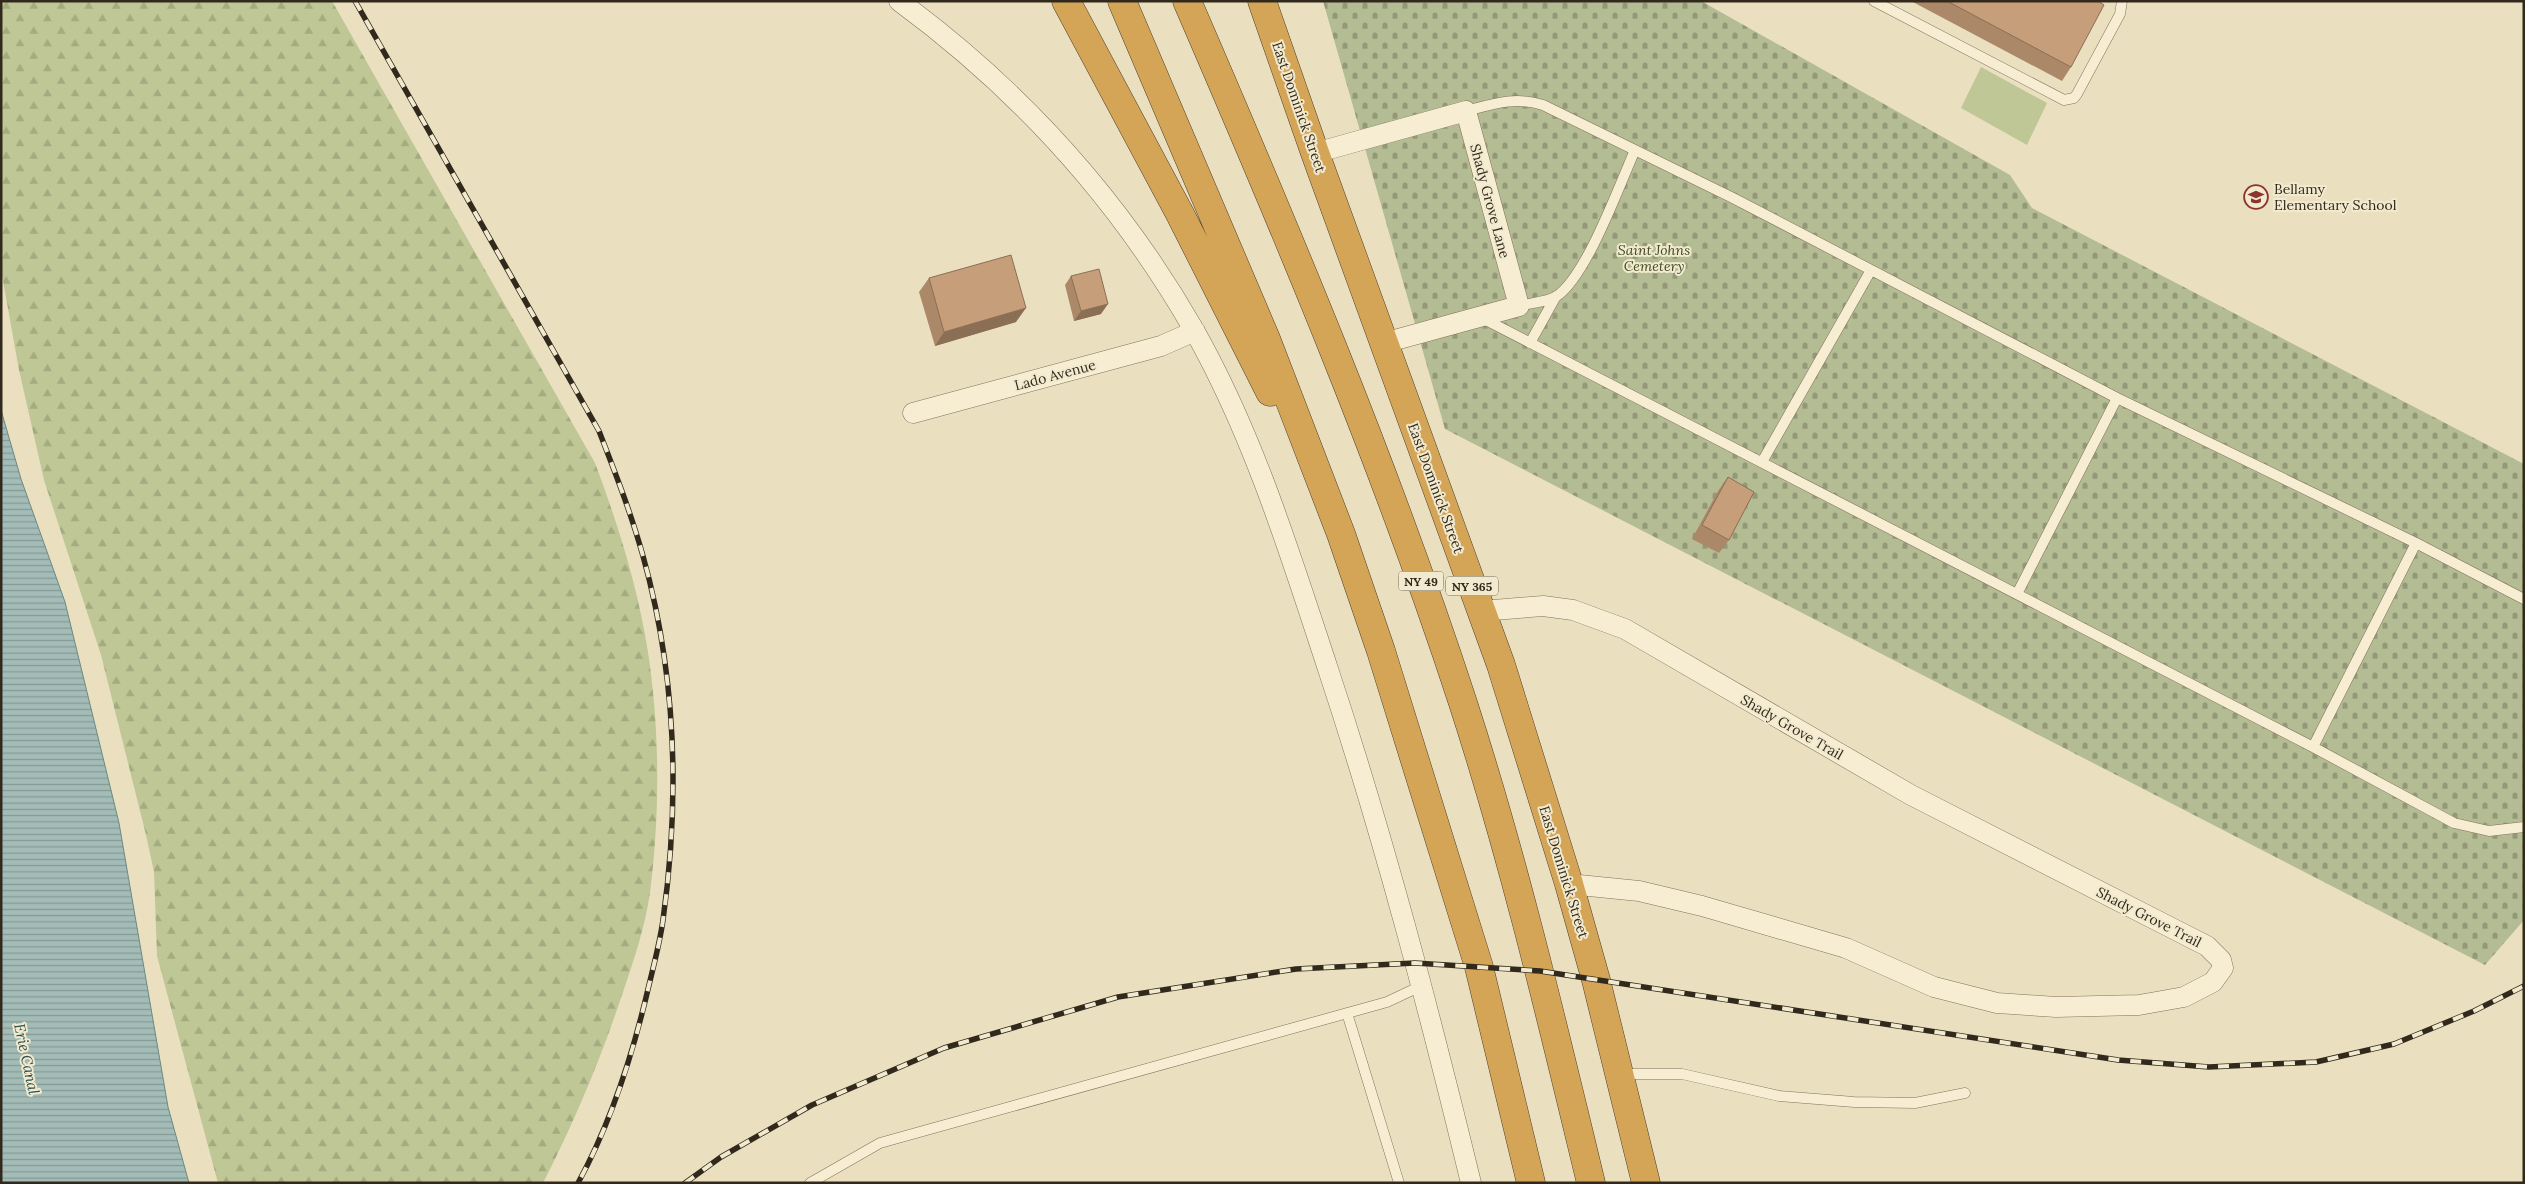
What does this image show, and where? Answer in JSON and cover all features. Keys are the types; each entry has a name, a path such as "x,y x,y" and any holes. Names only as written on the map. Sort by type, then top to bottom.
{"highway":[{"path":"1066,1 1180,214 1341,534"},
{"path":"1122,1 1266,340 1341,534 1381,651 1479,967 1531,1183"},
{"name":"NY 49","path":"1187,1 1261,173 1365,426 1431,608 1504,839 1548,1002 1591,1183"},
{"name":"East Dominick Street","path":"1262,1 1501,665 1569,884 1620,1074 1646,1183"}],"street":[{"path":"898,1 933,27 1031,114 1068,151 1148,256 1195,331 1236,416 1282,531 1356,753 1421,986 1470,1183"},
{"path":"1315,152 1466,111"},
{"name":"Shady Grove Lane","path":"1466,111 1519,306"},
{"path":"1384,343 1519,306"},
{"name":"Lado Avenue","path":"913,413 1161,346 1195,331"},
{"name":"Shady Grove Trail","path":"1481,611 1543,606 1573,610 1625,629 1911,795 2207,946 2221,960 2223,968 2213,982 2184,997 2139,1005 2056,1007 1997,1003 1934,987 1846,948 1702,906 1639,891 1569,884"}],"lane":[{"path":"1874,1 2064,100 2074,98 2077,94 2120,14 2122,1"},
{"path":"1466,111 1506,100 1529,100 1543,104 1871,270 2117,398 2416,542 2524,599"},
{"path":"1530,343 1556,296 1576,275 1593,246 1635,150"},
{"path":"1762,462 1871,270"},
{"path":"1519,306 1556,296"},
{"path":"1480,317 2313,747 2454,824 2489,831 2524,827"},
{"path":"2017,594 2117,398"},
{"path":"2313,747 2416,542"},
{"path":"810,1183 880,1144 1387,1002 1421,986"},
{"path":"1347,1013 1399,1183"},
{"path":"1620,1074 1682,1074 1779,1096 1854,1102 1916,1103 1965,1093"}],"green space":[{"path":"1,1 332,1 595,463 612,509 626,556 639,604 648,652 657,742 656,833 648,906 631,968 587,1089 543,1183 218,1183 157,956 154,872 146,835 101,655 44,480 19,370 1,270"},
{"name":"Saint Johns Cemetery","path":"1323,1 1701,1 2010,175 2032,208 2524,464 2524,920 2485,965 1445,429"},
{"path":"1981,67 2047,103 2027,145 1961,108"}],"water":[{"name":"Erie Canal","path":"1,410 21,479 65,602 119,823 168,1107 189,1183 1,1183"}],"building":[{"path":"1947,1 2098,1 2104,5 2071,67"},
{"path":"1011,255 1026,308 944,332 929,278"},
{"path":"1099,269 1108,304 1081,311 1071,276"},
{"path":"1728,477 1754,492 1729,540 1702,525"}],"railway":[{"path":"355,1 599,431 633,524 654,601 668,691 672,737 672,829 663,920 643,1011 620,1087 601,1136 578,1183"},
{"path":"685,1183 721,1157 812,1105 944,1048 1118,997 1296,969 1415,963 1540,971 2118,1060 2209,1067 2316,1062 2394,1044 2474,1011 2524,986"}],"place":[{"name":"Bellamy Elementary School","path":"2256,197"}]}
